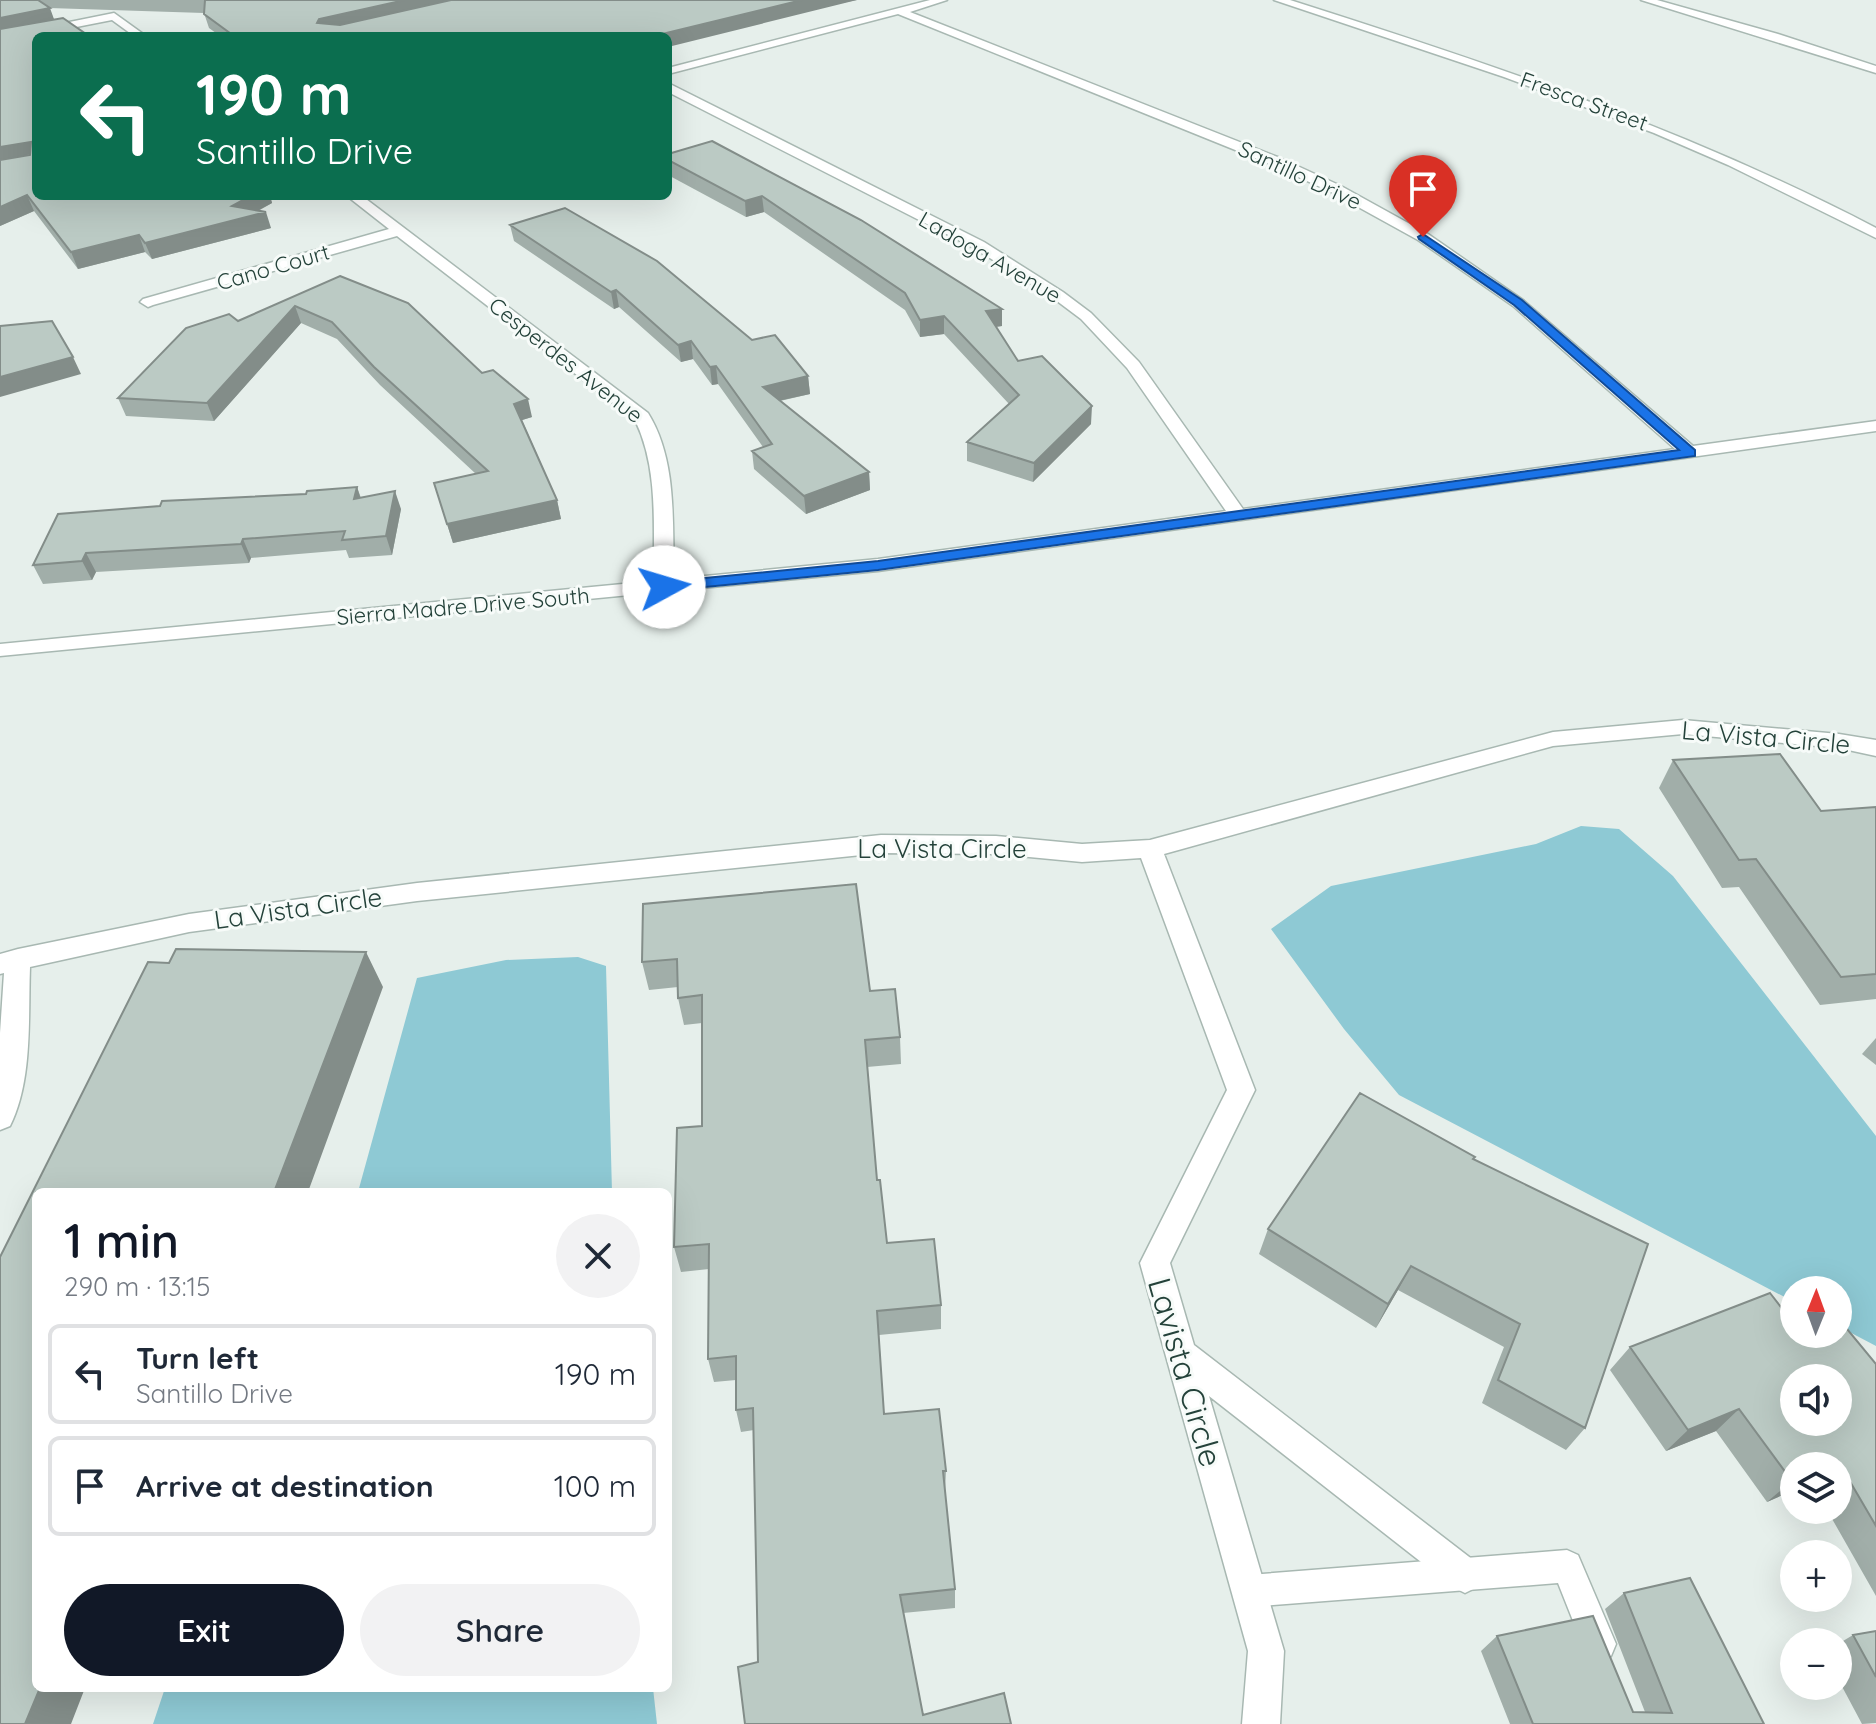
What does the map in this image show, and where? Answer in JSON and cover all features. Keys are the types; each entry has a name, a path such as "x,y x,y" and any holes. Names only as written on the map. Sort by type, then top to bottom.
{"street":[{"path":"672,70 942,0"},
{"name":"Fresca Street","path":"1279,0 1495,69 1644,123 1733,161 1876,234"},
{"path":"1646,0 1876,70"},
{"path":"117,1 111,8 114,16 136,32"},
{"name":"Santillo Drive","path":"899,11 1275,161 1336,189 1423,237 1518,303 1690,453"},
{"path":"35,32 114,16"},
{"path":"0,39 32,33"},
{"name":"Ladoga Avenue","path":"672,89 979,245 1015,266 1086,316 1133,365 1237,514"},
{"name":"Cesperdes Avenue","path":"359,200 642,417 652,432 658,456 664,587"},
{"name":"Cano Court","path":"148,302 398,231"},
{"name":"Sierra Madre Drive South","path":"0,650 878,565 1876,426"},
{"name":"La Vista Circle","path":"9,962 189,923 417,892 881,844 996,845 1082,853 1150,849 1553,739 1683,727 1839,741 1876,748"},
{"name":"Lavista Circle","path":"1150,849 1241,1090 1155,1263 1266,1651 1261,1724"},
{"path":"0,1118 11,1071 9,962"},
{"path":"1181,1354 1465,1575"}],"lane":[{"path":"1249,1591 1567,1566 1608,1667"}],"water":[{"path":"1581,826 1619,829 1673,876 1876,1136 1876,1346 1852,1333 1852,1276 1780,1276 1780,1295 1399,1095 1344,1029 1271,929 1331,886 1536,844"},
{"path":"578,957 606,966 612,1188 359,1188 417,978 506,960"},
{"path":"164,1692 653,1692 657,1724 153,1724"}],"building":[{"path":"0,0 38,0 50,8 0,18"},
{"path":"205,0 405,0 319,19 317,23 340,25 451,0 802,0 670,32 229,32 204,14"},
{"path":"63,18 83,32 32,32 32,200 243,200 232,206 266,212 145,243 139,235 71,252 27,195 0,207 0,160 30,155 31,142 0,147 0,29"},
{"path":"712,141 861,220 1002,309 986,311 1018,361 1042,356 1092,406 1034,463 967,442 1019,395 944,316 920,320 905,293 762,196 745,201 672,162 672,153"},
{"path":"565,208 657,261 752,340 775,335 808,376 763,387 869,472 804,496 752,451 772,444 716,366 710,367 691,341 678,345 616,290 611,292 510,225"},
{"path":"340,276 408,303 482,373 493,370 528,399 514,404 557,500 447,524 434,483 488,471 374,367 332,322 295,306 207,403 118,398 186,328 229,314 238,321"},
{"path":"52,321 73,357 0,377 0,326"},
{"path":"357,487 354,499 395,491 386,536 342,540 345,531 243,539 241,544 86,553 82,561 33,565 58,514 160,506 162,501 306,494 307,491"},
{"path":"1780,754 1821,811 1876,807 1876,974 1841,977 1756,859 1739,860 1673,760"},
{"path":"856,884 870,991 895,989 900,1037 865,1040 877,1180 880,1180 887,1243 934,1239 941,1305 877,1311 884,1414 939,1409 946,1471 943,1471 955,1589 900,1595 923,1715 1004,1693 1011,1724 745,1724 738,1667 758,1662 753,1408 736,1410 736,1356 708,1359 709,1244 674,1247 677,1128 702,1126 702,995 678,998 677,959 642,962 643,904"},
{"path":"176,949 366,952 276,1188 35,1188 148,962 169,963"},
{"path":"1360,1093 1475,1157 1473,1159 1648,1244 1585,1428 1498,1380 1520,1324 1411,1266 1388,1304 1268,1229"},
{"path":"32,1193 32,1692 38,1692 25,1724 0,1724 0,1257"},
{"path":"1770,1293 1780,1306 1780,1348 1852,1348 1852,1335 1876,1364 1876,1526 1852,1485 1852,1452 1780,1452 1780,1465 1739,1409 1688,1430 1630,1347"},
{"path":"1690,1578 1764,1724 1533,1724 1497,1636 1593,1616 1633,1712 1672,1713 1624,1593"},
{"path":"1876,1631 1876,1677 1853,1635"}],"route":[{"path":"664,587 878,565 1690,453 1518,303 1423,237"}]}
